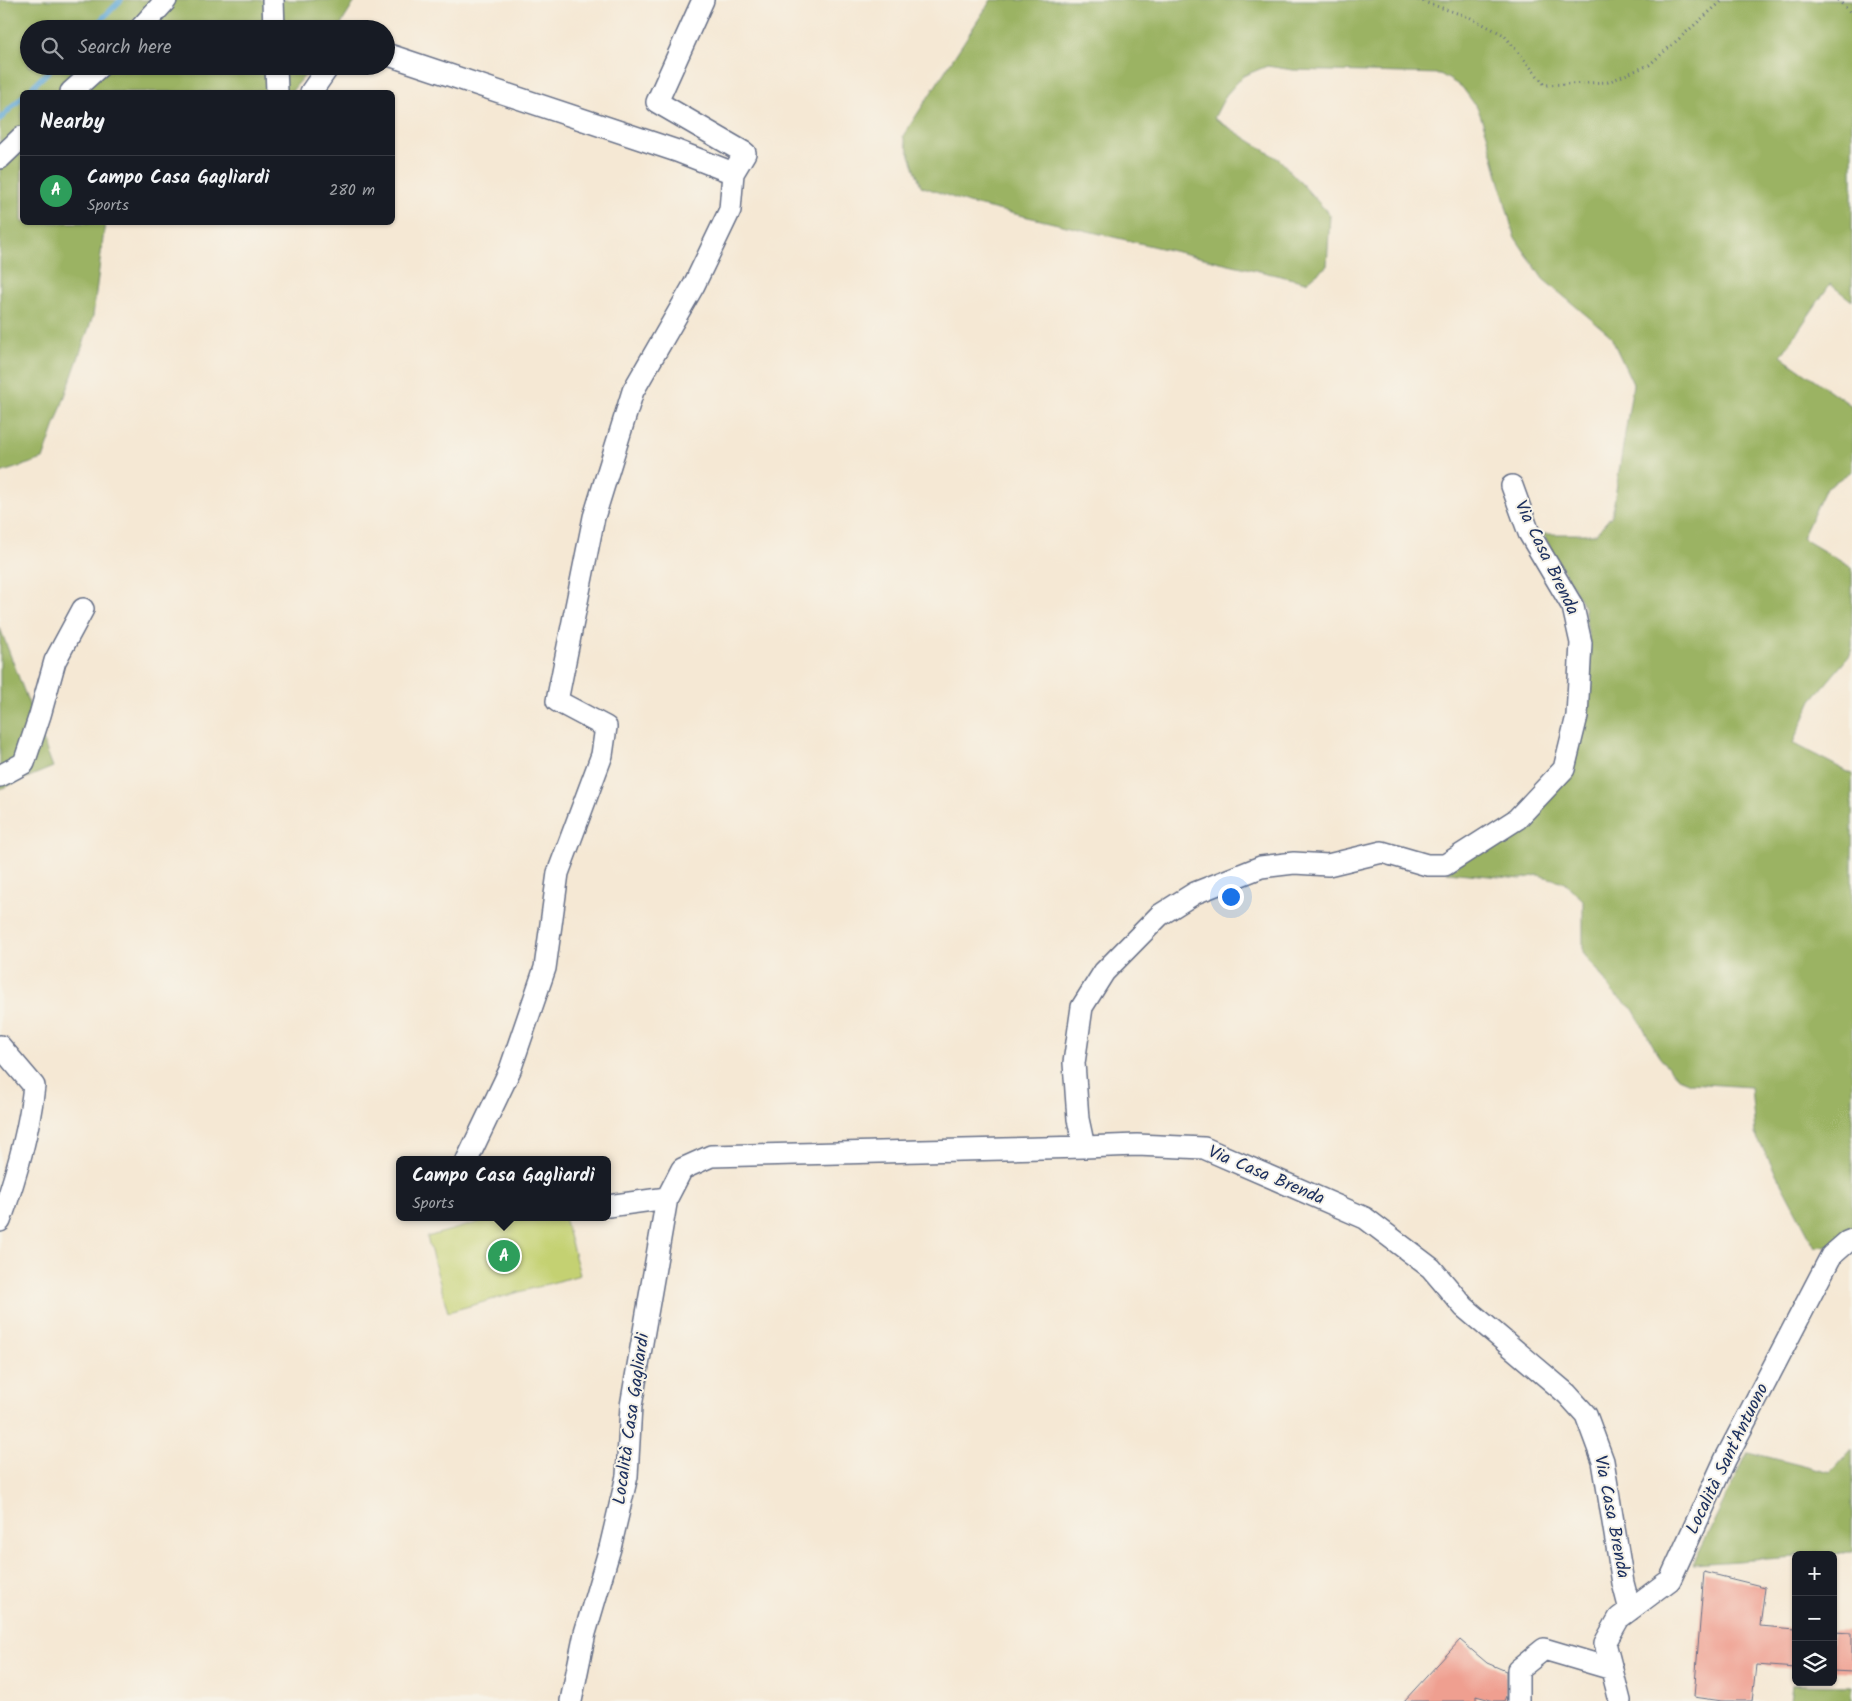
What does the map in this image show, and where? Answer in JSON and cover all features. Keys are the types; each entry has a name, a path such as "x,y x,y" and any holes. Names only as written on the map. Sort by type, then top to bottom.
{"street":[{"path":"148,20 166,0"},
{"path":"273,0 274,20"},
{"path":"470,1156 510,1070 545,968 558,873 602,755 606,727 557,701 594,517 633,391 694,285 730,210 733,173 745,153 657,102 703,0"},
{"path":"395,57 677,152 733,173"},
{"path":"74,90 90,75"},
{"path":"276,75 277,90"},
{"path":"313,90 323,75"},
{"path":"0,158 20,139"},
{"name":"Via Casa Brenda","path":"1512,486 1529,533 1573,607 1581,644 1577,716 1564,769 1517,819 1445,865 1427,865 1382,852 1328,865 1294,863 1261,867 1195,893 1160,916 1104,972 1082,1007 1074,1063 1078,1119 1084,1146 1137,1145 1204,1148 1365,1218 1431,1268 1464,1307 1567,1394 1586,1415 1603,1461 1630,1610"},
{"path":"0,776 24,763 40,716 55,661 84,609"},
{"path":"0,1046 34,1086 31,1118 12,1188 0,1221"},
{"name":"Località Casa Gagliardi","path":"571,1701 585,1633 610,1548 627,1476 631,1406 667,1198 682,1169 711,1156 1084,1146"},
{"path":"611,1206 667,1198"},
{"name":"Località Sant'Antuono","path":"1620,1701 1605,1643 1619,1618 1670,1580 1726,1460 1831,1256 1852,1240"},
{"path":"1518,1701 1518,1670 1544,1649 1612,1669"}],"path":[{"path":"1418,0 1469,17 1504,35 1545,85 1608,82 1649,64 1723,0"},
{"path":"1838,0 1852,14"}],"green space":[{"path":"0,0 356,0 344,20 20,20 20,75 305,75 293,90 20,90 20,225 105,225 93,316 43,459 0,473"},
{"path":"991,0 1852,0 1852,301 1830,284 1781,356 1852,406 1852,471 1826,488 1802,538 1852,568 1852,647 1850,655 1812,700 1793,743 1852,774 1852,1243 1815,1247 1755,1134 1751,1087 1690,1083 1678,1078 1660,1058 1633,1009 1613,993 1583,953 1583,900 1564,882 1538,875 1521,879 1447,872 1522,824 1580,740 1589,687 1590,648 1584,607 1543,534 1596,534 1612,515 1633,384 1610,335 1543,279 1514,236 1487,134 1478,109 1462,87 1440,74 1293,70 1267,66 1243,76 1226,95 1214,118 1280,160 1330,215 1327,266 1306,282 968,203 921,186 903,136"},
{"path":"0,628 53,767 0,789"},
{"path":"483,1221 565,1221 580,1275 448,1312 427,1237"},
{"path":"1852,1449 1852,1553 1792,1551 1792,1557 1693,1564 1748,1452 1831,1473"},
{"path":"1792,1685 1852,1686 1852,1701 1790,1701"}],"building":[{"path":"1704,1572 1765,1587 1760,1626 1792,1629 1792,1668 1756,1665 1752,1701 1722,1701 1694,1697"},
{"path":"1837,1632 1852,1633 1852,1672 1837,1671"},
{"path":"1460,1640 1487,1663 1506,1671 1506,1696 1504,1701 1494,1701 1476,1696 1476,1701 1404,1701"}],"waterway":[{"path":"101,20 121,0"},
{"path":"29,90 45,75"},
{"path":"0,119 20,99"}],"place":[{"name":"Campo Casa Gagliardi","path":"504,1256"}]}
